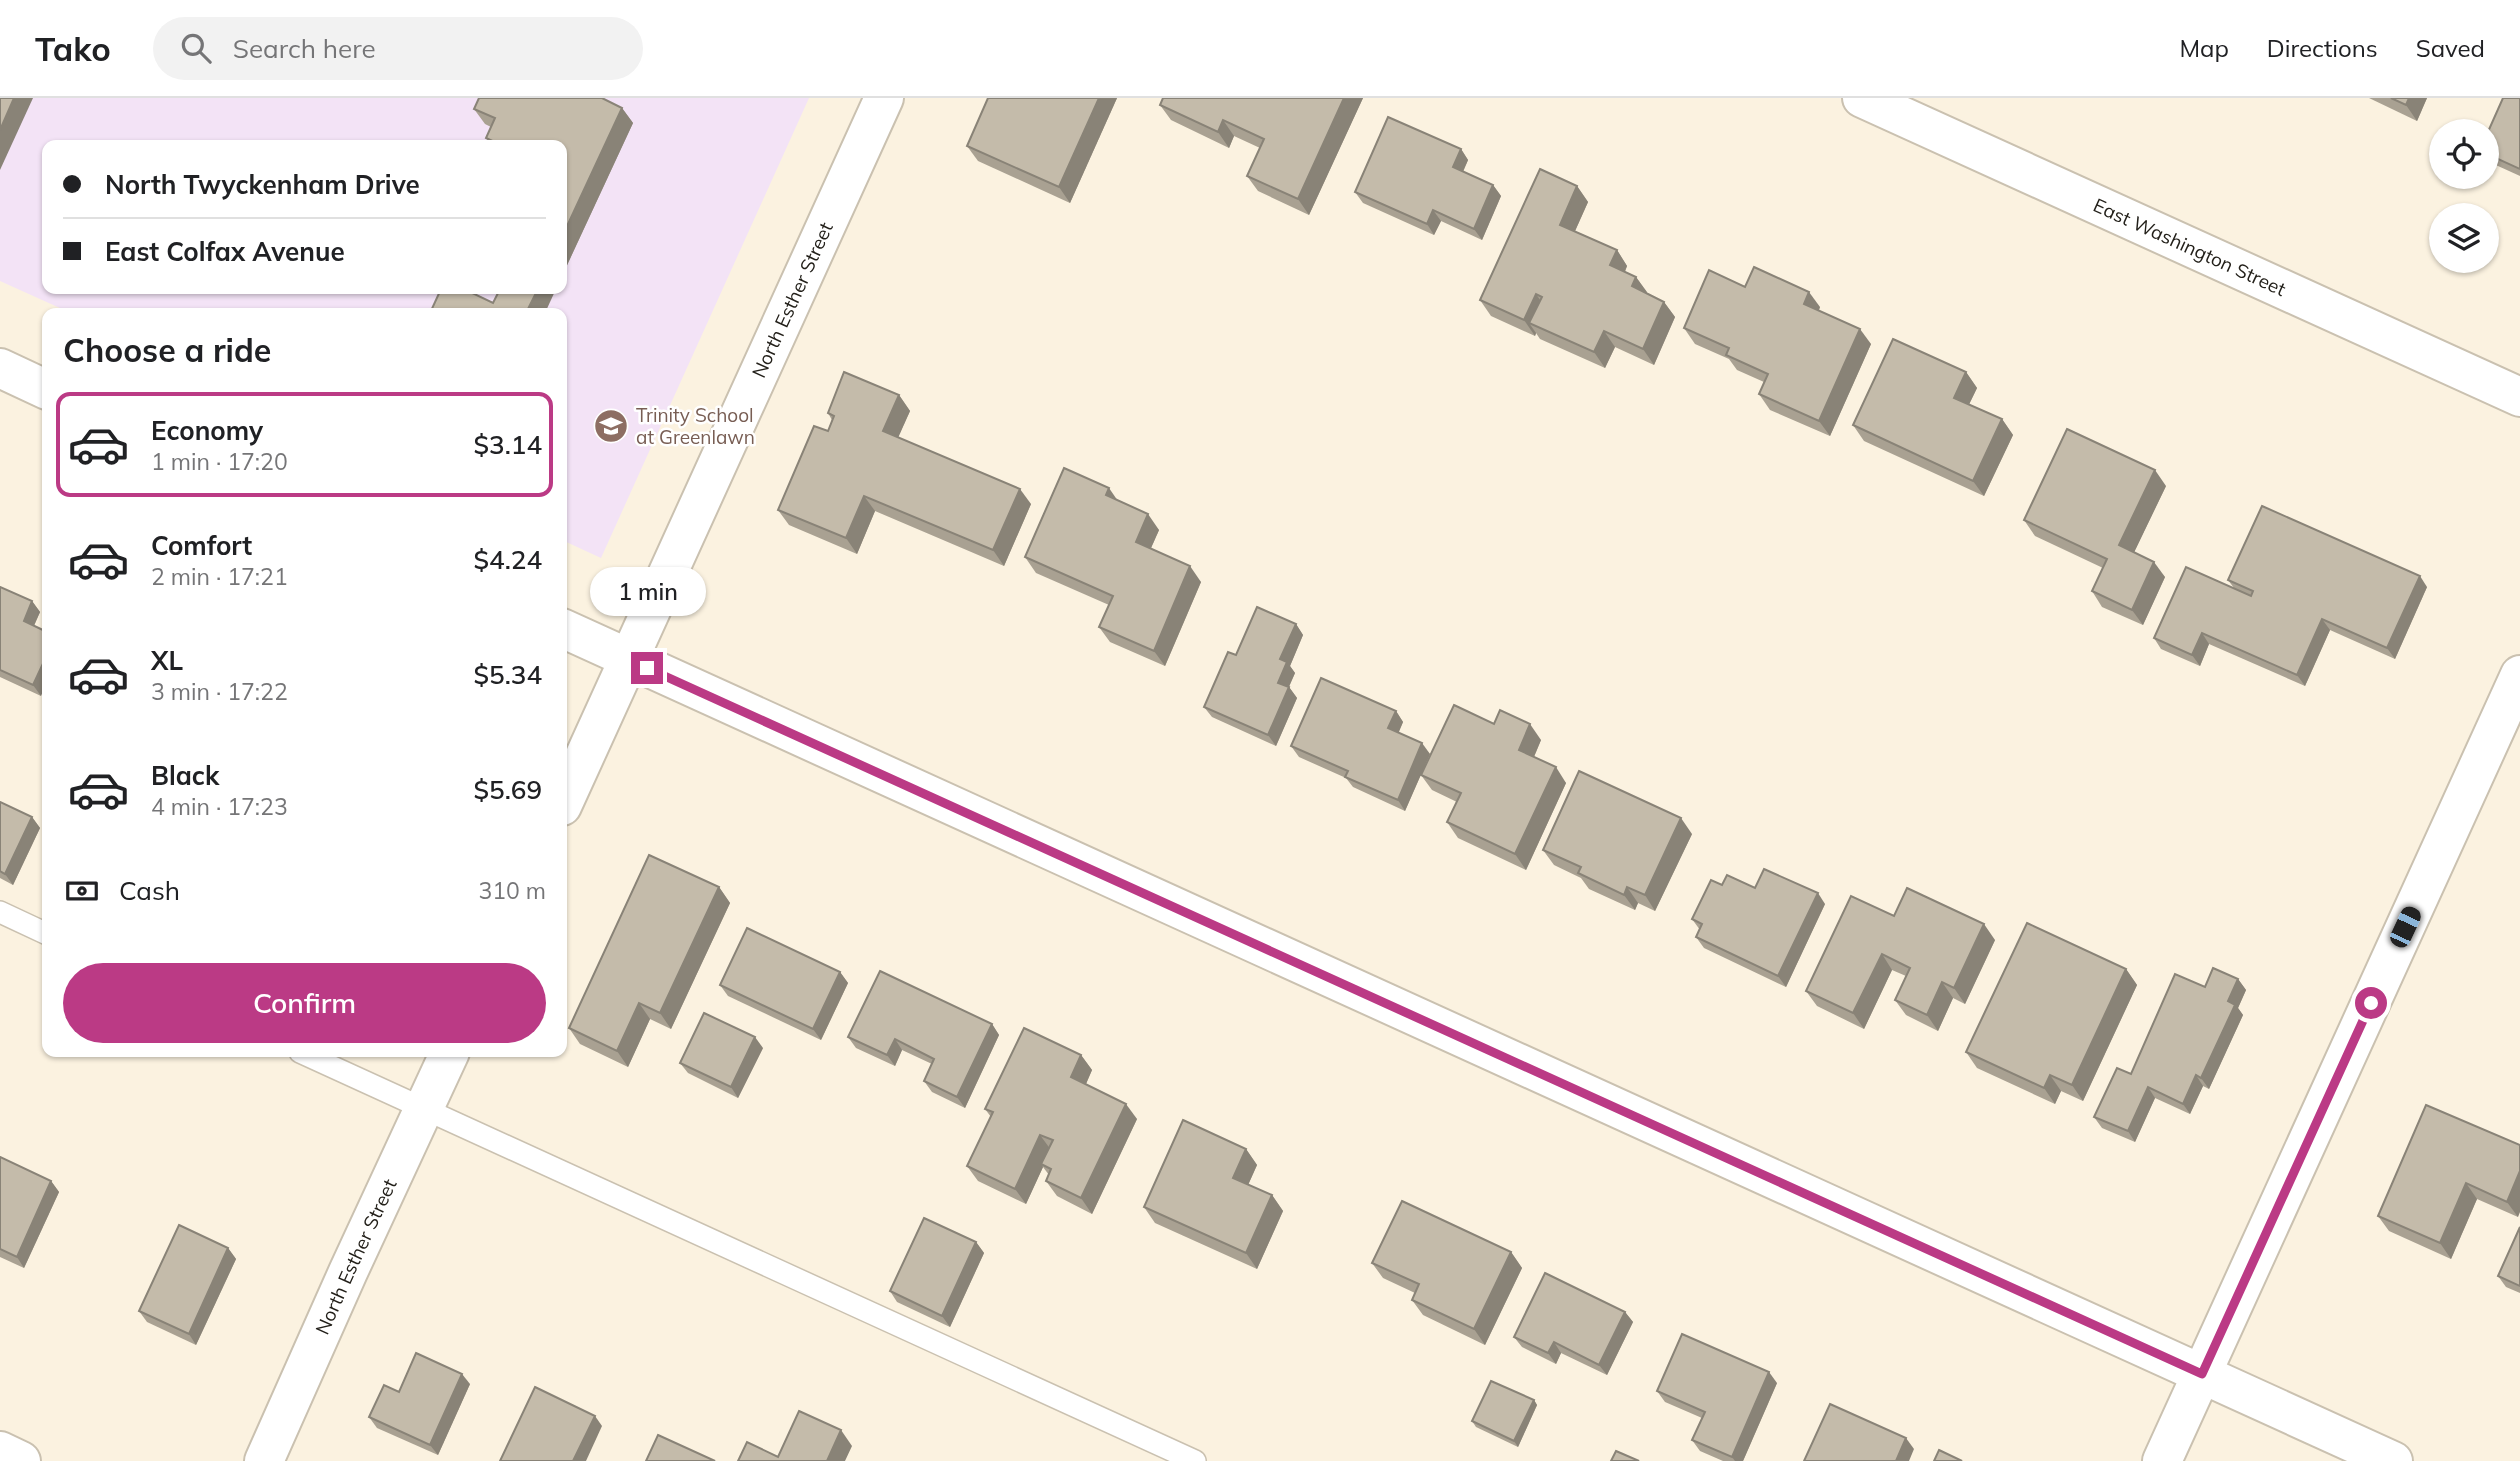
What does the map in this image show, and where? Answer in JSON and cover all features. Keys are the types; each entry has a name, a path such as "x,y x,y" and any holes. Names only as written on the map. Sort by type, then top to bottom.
{"street":[{"name":"North Esther Street","path":"567,795 884,98"},
{"name":"East Washington Street","path":"1862,98 2520,397"},
{"path":"0,369 42,388"},
{"path":"567,630 2393,1461"},
{"path":"2162,1461 2520,675"},
{"name":"North Esther Street","path":"264,1461 448,1057"},
{"path":"0,1451 21,1461"}],"lane":[{"path":"0,912 42,932"},
{"path":"311,1057 1195,1461"}],"shaded area":[{"name":"Trinity School at Greenlawn","path":"0,98 809,98 601,558 567,542 567,308 60,308 0,281"}],"building":[{"path":"0,98 14,98 0,130"},
{"path":"479,98 602,98 622,108 567,226 567,140 490,140 486,138 495,118 474,109"},
{"path":"988,98 1099,98 1059,187 967,146"},
{"path":"1163,98 1344,98 1298,199 1247,176 1264,139 1223,120 1218,132 1160,105"},
{"path":"2391,98 2409,98 2406,105"},
{"path":"2503,98 2520,98 2520,169 2499,159 2499,119 2494,119"},
{"path":"1388,117 1461,149 1453,167 1493,185 1474,229 1433,210 1427,224 1355,192"},
{"path":"1540,169 1577,186 1560,225 1617,250 1610,265 1636,277 1632,286 1664,302 1643,349 1604,331 1594,352 1529,323 1542,297 1536,294 1524,320 1480,300"},
{"path":"1754,267 1809,292 1804,304 1860,329 1819,421 1759,394 1768,374 1726,355 1729,348 1684,328 1709,270 1745,287"},
{"path":"439,294 474,294 493,303 498,294 536,294 528,308 432,308"},
{"path":"1893,339 1966,372 1954,398 2002,419 1973,481 1853,425"},
{"path":"844,372 899,395 883,431 1020,489 993,550 864,496 846,538 778,510 814,426 828,431 834,416 828,413"},
{"path":"2067,429 2155,470 2119,545 2154,562 2132,610 2092,591 2107,559 2024,520"},
{"path":"1064,468 1109,488 1106,495 1148,514 1136,542 1190,566 1154,651 1099,627 1113,596 1025,557"},
{"path":"2262,506 2420,576 2387,648 2322,619 2297,675 2202,633 2192,655 2154,638 2186,567 2251,596 2253,591 2228,580"},
{"path":"0,587 32,601 24,621 42,630 42,666 33,685 0,670"},
{"path":"1257,607 1296,624 1280,659 1287,662 1278,683 1289,687 1268,735 1204,707 1228,652 1236,655"},
{"path":"1321,678 1396,711 1388,728 1422,743 1398,800 1345,777 1348,771 1291,746"},
{"path":"1454,705 1494,724 1500,710 1530,724 1519,750 1556,767 1515,854 1447,822 1461,793 1421,775"},
{"path":"1579,771 1681,818 1645,895 1627,887 1624,895 1578,873 1581,867 1543,850"},
{"path":"0,802 32,817 5,874 0,871"},
{"path":"649,855 719,887 660,1013 639,1003 617,1051 569,1028"},
{"path":"1764,869 1818,893 1778,976 1696,937 1702,924 1692,919 1711,880 1722,885 1727,875 1755,888"},
{"path":"1907,888 1984,924 1954,988 1942,982 1927,1015 1895,1000 1910,968 1882,954 1853,1013 1806,991 1851,896 1894,916"},
{"path":"2027,923 2126,969 2072,1085 2050,1075 2044,1088 1966,1052"},
{"path":"747,928 840,972 813,1029 720,985"},
{"path":"2213,968 2238,979 2228,1001 2235,1005 2201,1078 2196,1075 2183,1104 2148,1087 2128,1131 2094,1117 2117,1068 2131,1074 2175,974 2205,987"},
{"path":"880,971 992,1024 957,1097 924,1081 934,1059 895,1039 887,1055 848,1037"},
{"path":"704,1013 755,1037 731,1087 680,1063"},
{"path":"1024,1028 1081,1055 1071,1077 1126,1104 1081,1198 1046,1181 1051,1169 1041,1164 1053,1140 1040,1135 1015,1189 967,1166 993,1112 985,1109"},
{"path":"2426,1105 2520,1145 2520,1171 2507,1202 2466,1183 2440,1243 2378,1216"},
{"path":"1183,1120 1246,1149 1233,1178 1272,1195 1246,1253 1144,1207"},
{"path":"0,1157 51,1181 17,1257 0,1249"},
{"path":"1402,1201 1511,1252 1474,1329 1412,1300 1419,1284 1372,1263"},
{"path":"924,1218 976,1242 942,1316 890,1291"},
{"path":"179,1225 228,1248 189,1334 139,1311"},
{"path":"2520,1227 2520,1286 2498,1276"},
{"path":"1545,1273 1625,1312 1599,1365 1554,1342 1548,1353 1514,1337"},
{"path":"1682,1334 1769,1372 1732,1457 1692,1440 1705,1412 1657,1391"},
{"path":"416,1353 462,1374 430,1445 369,1417 384,1385 399,1392"},
{"path":"1491,1381 1534,1400 1514,1441 1472,1421"},
{"path":"535,1387 595,1416 573,1461 500,1461"},
{"path":"1830,1404 1906,1438 1896,1461 1804,1461"},
{"path":"799,1411 841,1430 827,1461 738,1461 747,1442 778,1457"},
{"path":"658,1435 715,1461 646,1461"},
{"path":"1939,1450 1962,1461 1934,1461"},
{"path":"1616,1451 1639,1461 1611,1461"}],"place":[{"name":"Trinity School at Greenlawn","path":"611,426"}],"route":[{"path":"647,668 2202,1374 2371,1003"}]}
